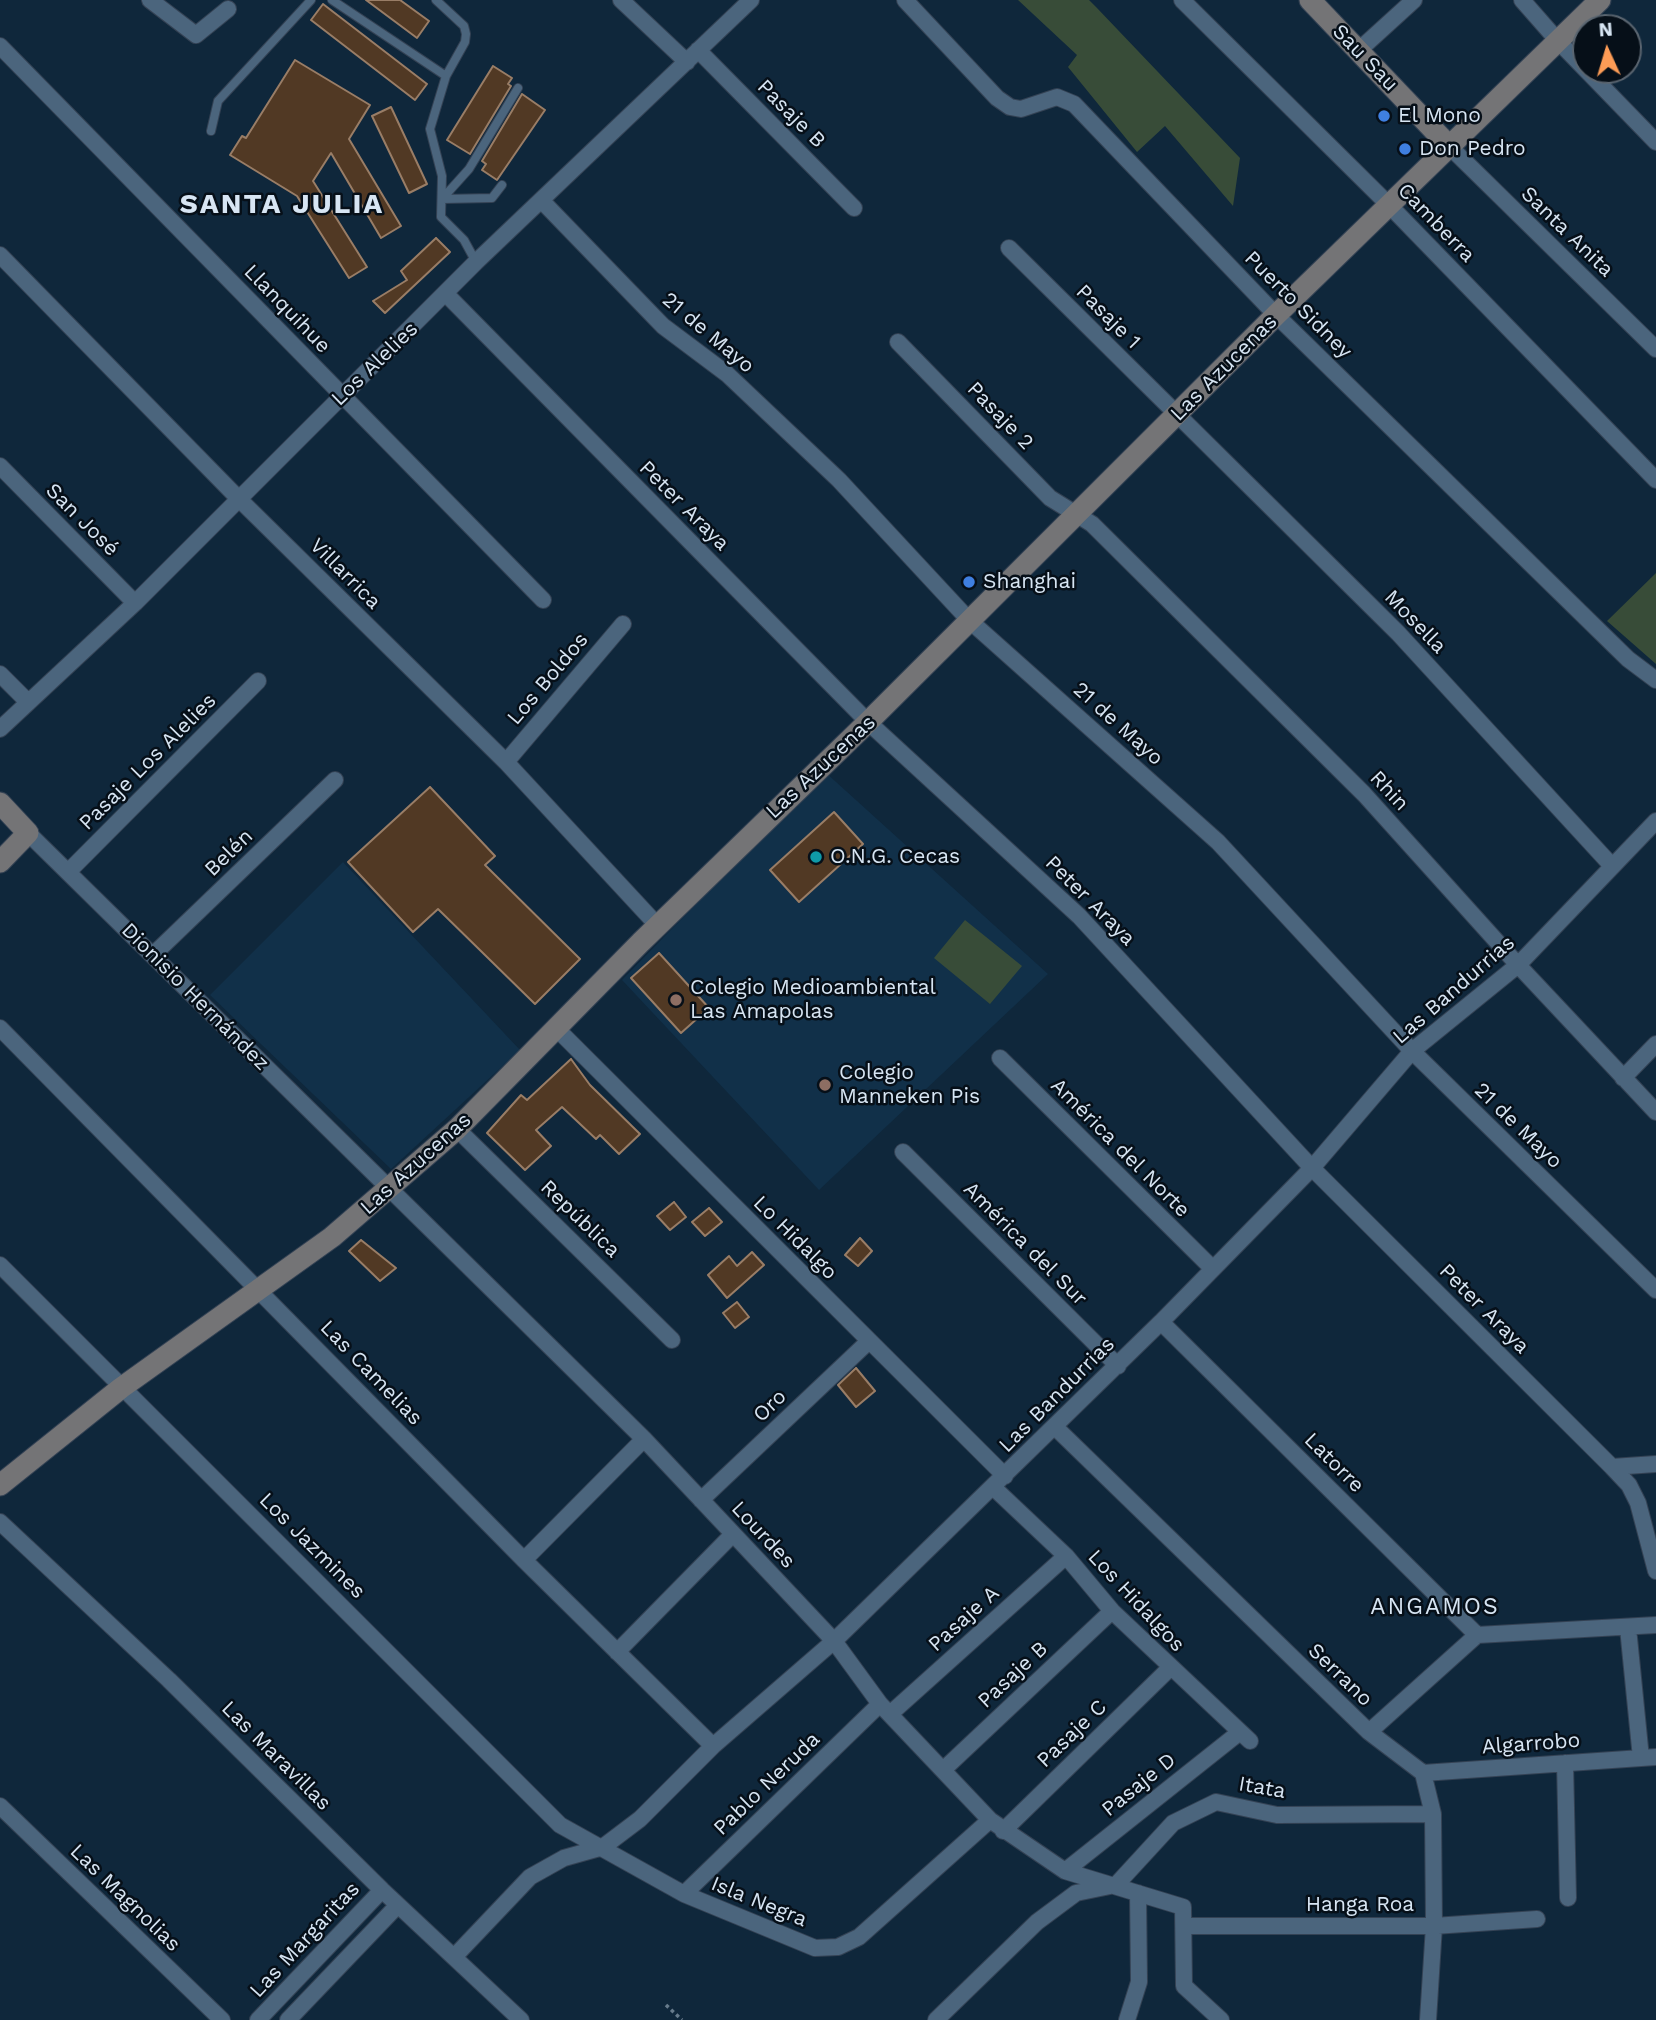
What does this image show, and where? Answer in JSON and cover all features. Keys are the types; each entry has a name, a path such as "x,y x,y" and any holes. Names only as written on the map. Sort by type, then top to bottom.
{"street":[{"path":"150,0 196,35 228,9"},
{"name":"Pasaje B","path":"621,0 693,56 854,208"},
{"name":"Los Alelies","path":"0,729 135,603 447,295 476,262 751,0"},
{"name":"Puerto Sidney","path":"905,0 997,98 1010,107 1035,106 1057,97 1074,104 1276,315 1628,659 1656,680"},
{"name":"Camberra","path":"1182,0 1389,205 1656,480"},
{"name":"Sau Sau","path":"1310,0 1449,146"},
{"path":"1358,51 1414,0"},
{"path":"1522,0 1656,142"},
{"name":"Las Azucenas","path":"0,1485 121,1388 258,1291 390,1191 457,1129 658,926 869,722 1276,315 1600,0"},
{"name":"Llanquihue","path":"0,46 543,600"},
{"name":"Santa Anita","path":"1449,146 1656,349"},
{"name":"21 de Mayo","path":"541,200 663,326 727,374 839,480 969,620 1218,842 1412,1051 1656,1290"},
{"name":"Pasaje 1","path":"1009,248 1177,415"},
{"name":"Villarrica","path":"0,255 239,499 506,762 658,926"},
{"name":"Peter Araya","path":"447,295 869,722 1079,916 1312,1168 1612,1467 1629,1485 1638,1503 1656,1570"},
{"name":"Pasaje 2","path":"898,341 1050,498 1077,513"},
{"name":"Mosella","path":"1177,415 1398,633 1612,866"},
{"name":"San José","path":"0,466 135,603"},
{"name":"Rhin","path":"1077,513 1092,524 1364,794 1518,965 1656,1112"},
{"name":"Los Boldos","path":"506,762 623,624"},
{"path":"0,674 28,702"},
{"name":"Pasaje Los Alelies","path":"68,872 258,681"},
{"name":"Belén","path":"153,955 335,780"},
{"name":"Dionisio Hernández","path":"0,803 390,1191"},
{"name":"Las Bandurrias","path":"454,1957 530,1877 564,1858 603,1847 640,1819 713,1746 834,1641 1118,1366 1312,1168 1412,1051 1518,965 1656,821"},
{"path":"0,862 28,833"},
{"name":"Las Camelias","path":"0,1028 524,1560 713,1746"},
{"name":"Lo Hidalgo","path":"556,1028 868,1342 1000,1482"},
{"path":"1623,1078 1656,1044"},
{"name":"América del Norte","path":"1000,1058 1212,1268"},
{"name":"República","path":"457,1129 672,1340"},
{"name":"América del Sur","path":"903,1152 1118,1366"},
{"name":"Lourdes","path":"390,1191 644,1440 834,1641 885,1709 996,1825 1065,1871 1183,1907 1184,1926"},
{"name":"Los Jazmines","path":"0,1265 561,1825 603,1847"},
{"name":"Latorre","path":"1161,1322 1477,1635"},
{"name":"Oro","path":"701,1500 868,1342"},
{"name":"Serrano","path":"1055,1427 1369,1731 1423,1773"},
{"path":"524,1560 644,1440"},
{"path":"1612,1467 1656,1464"},
{"name":"Los Hidalgos","path":"1000,1482 1112,1611 1245,1736"},
{"name":"Las Maravillas","path":"0,1522 169,1680 382,1890 521,2020"},
{"path":"617,1652 733,1534"},
{"name":"Pasaje A","path":"885,1709 1066,1556"},
{"name":"Pasaje B","path":"943,1770 1112,1611"},
{"path":"1369,1731 1477,1635 1656,1625"},
{"path":"1628,1628 1649,1758"},
{"name":"Pasaje C","path":"996,1825 1170,1668"},
{"name":"Pablo Neruda","path":"684,1894 885,1709"},
{"name":"Pasaje D","path":"1065,1871 1245,1736"},
{"name":"Algarrobo","path":"1423,1773 1649,1758"},
{"path":"1565,1763 1568,1898"},
{"path":"1423,1773 1433,1814 1434,1926 1427,2020"},
{"name":"Itata","path":"1116,1885 1173,1823 1216,1802 1277,1815 1433,1814"},
{"name":"Las Magnolias","path":"0,1806 222,2020"},
{"name":"Isla Negra","path":"603,1847 684,1894 815,1948 838,1947 859,1937 996,1825"},
{"path":"936,2020 1037,1922 1056,1907 1076,1893 1116,1885"},
{"name":"Las Margaritas","path":"258,2020 382,1890"},
{"path":"1128,2020 1139,1982 1138,1892"},
{"name":"Las Margaritas","path":"288,2020 398,1905"},
{"name":"Hanga Roa","path":"1184,1926 1434,1926 1536,1919"},
{"path":"1184,1926 1184,1986 1221,2020"}],"lane":[{"path":"211,131 218,101 311,0"},
{"path":"332,0 446,76"},
{"path":"436,0 464,26 466,34 465,42 446,76 430,129 442,176 441,218 464,240 476,262"},
{"path":"442,199 469,169 518,88"},
{"path":"442,199 492,198 502,185"}],"path":[{"path":"666,2006 682,2020"}],"shaded area":[{"name":"Colegio Manneken Pis","path":"825,772 1048,974 819,1190 622,980"},
{"path":"343,862 520,1050 391,1169 210,995"}],"green space":[{"path":"1018,0 1089,0 1240,158 1233,206 1165,126 1137,152 1068,67 1077,55"},
{"path":"1656,573 1656,664 1607,621"},
{"path":"965,920 1022,966 990,1004 934,958"}],"building":[{"path":"366,0 400,0 429,21 417,38"},
{"path":"323,4 427,84 415,100 311,20"},
{"path":"295,60 370,105 349,139 401,226 381,238 331,153 313,181 367,267 349,278 297,196 230,155 242,136 246,138"},
{"path":"493,66 512,78 508,84 511,86 470,154 447,140"},
{"path":"522,94 545,110 497,180 482,170 486,164 482,161"},
{"path":"391,107 427,184 409,193 372,116"},
{"path":"436,238 450,252 385,313 373,301 407,280 401,271"},
{"path":"430,787 495,856 485,865 580,959 535,1004 438,909 413,932 348,862"},
{"name":"O.N.G. Cecas","path":"834,812 863,844 799,902 770,870"},
{"name":"Colegio Medioambiental Las Amapolas","path":"659,953 709,1008 681,1033 631,978"},
{"path":"571,1059 590,1085 640,1134 619,1154 600,1135 596,1139 562,1107 536,1130 551,1146 525,1170 487,1133 521,1095 527,1100"},
{"path":"674,1202 686,1217 670,1230 657,1216"},
{"path":"709,1208 722,1222 705,1236 692,1222"},
{"path":"860,1238 872,1251 858,1266 845,1255"},
{"path":"361,1240 396,1268 380,1281 349,1251"},
{"path":"752,1252 764,1265 727,1298 708,1275 729,1256 737,1266"},
{"path":"737,1302 749,1317 735,1328 723,1313"},
{"path":"856,1368 875,1391 856,1407 838,1385"}],"place":[{"name":"El Mono","path":"1384,116"},
{"name":"Don Pedro","path":"1405,149"},
{"name":"Shanghai","path":"969,582"},
{"name":"O.N.G. Cecas","path":"816,857"},
{"name":"Colegio Medioambiental Las Amapolas","path":"676,1000"},
{"name":"Colegio Manneken Pis","path":"825,1085"}],"district":[{"name":"SANTA JULIA","path":"282,205"},
{"name":"ANGAMOS","path":"1435,1607"}]}
